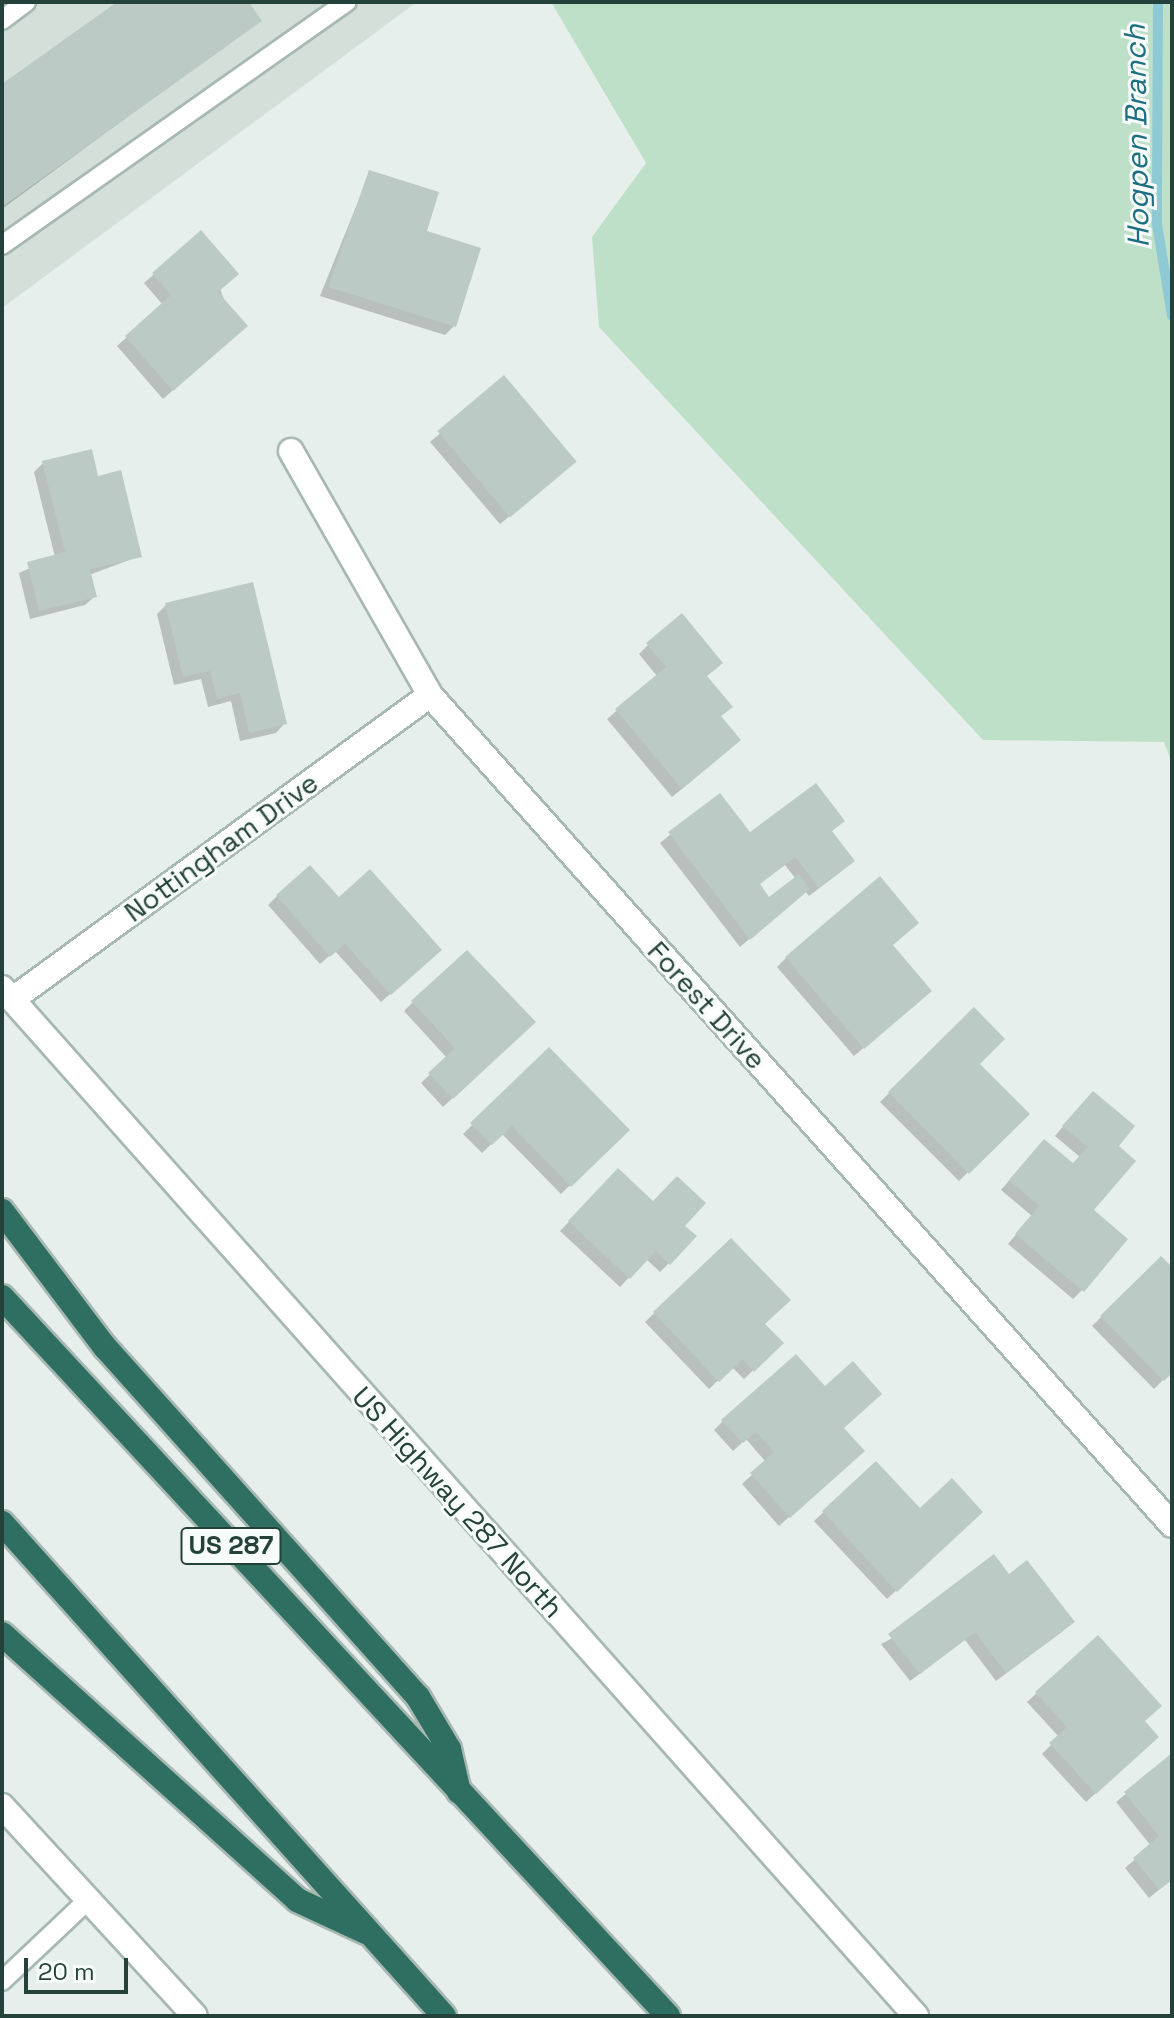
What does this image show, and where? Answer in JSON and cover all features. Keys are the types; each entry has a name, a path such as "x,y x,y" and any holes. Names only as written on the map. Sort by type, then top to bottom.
{"highway":[{"path":"2,1211 105,1347 418,1697 449,1749 460,1794"},
{"name":"US 287","path":"2,1297 668,2016"},
{"path":"2,1523 444,2016"},
{"path":"2,1634 297,1900 368,1932"}],"street":[{"name":"Forest Drive","path":"291,451 430,695 1172,1525"},
{"name":"Nottingham Drive","path":"7,994 430,695"},
{"name":"US Highway 287 North","path":"7,994 916,2016"},
{"path":"2,1806 195,2016"}],"lane":[{"path":"2,20 26,2"},
{"path":"2,245 337,5"},
{"path":"2,1981 88,1900"}],"shaded area":[{"path":"2,2 417,2 2,308"}],"green space":[{"path":"551,2 1172,2 1172,763 1164,742 983,740 599,327 592,237 646,163"}],"building":[{"path":"117,2 249,2 262,21 2,207 2,84"},
{"path":"369,170 439,192 427,231 481,248 456,327 328,287"},
{"path":"201,230 239,274 218,292 248,326 173,391 125,336 171,295 152,273"},
{"path":"504,375 577,462 510,517 437,431"},
{"path":"92,449 98,476 121,470 142,557 90,569 97,597 39,611 27,562 65,552 42,461"},
{"path":"253,582 287,724 249,733 240,693 217,699 210,671 183,677 165,603"},
{"path":"682,613 723,663 707,676 733,707 721,716 741,740 682,789 615,709 666,667 646,643"},
{"path":"816,783 845,821 832,831 855,861 819,888 795,857 760,884 769,897 799,874 810,889 750,940 668,832 720,793 750,832"},
{"path":"310,865 339,897 370,869 442,950 391,995 345,944 330,957 276,895"},
{"path":"880,876 919,923 893,945 932,991 864,1049 785,957"},
{"path":"467,950 536,1022 453,1099 428,1073 455,1048 411,1001"},
{"path":"974,1007 1005,1039 980,1064 1030,1114 969,1174 888,1092"},
{"path":"549,1047 630,1130 571,1187 512,1126 492,1145 470,1123"},
{"path":"1093,1091 1135,1126 1119,1146 1136,1161 1094,1210 1128,1239 1084,1292 1015,1234 1039,1206 1009,1180 1044,1139 1073,1163 1088,1147 1062,1126"},
{"path":"618,1168 653,1201 677,1176 706,1203 685,1226 697,1236 670,1265 656,1251 630,1279 568,1221"},
{"path":"731,1238 791,1300 765,1324 784,1343 754,1372 743,1359 719,1382 653,1312"},
{"path":"1161,1256 1172,1267 1172,1373 1164,1381 1100,1316"},
{"path":"796,1354 825,1386 853,1361 882,1394 844,1428 865,1451 790,1518 750,1473 774,1452 756,1432 743,1443 721,1420"},
{"path":"876,1461 920,1508 952,1478 983,1512 897,1592 822,1511"},
{"path":"994,1554 1009,1574 1027,1560 1075,1622 1006,1673 975,1632 920,1674 888,1634"},
{"path":"1098,1635 1162,1706 1145,1721 1159,1737 1096,1794 1049,1743 1067,1727 1035,1692"},
{"path":"1172,1753 1172,1880 1159,1890 1133,1858 1159,1836 1124,1792"}],"waterway":[{"name":"Hogpen Branch","path":"1158,2 1157,224 1172,316"}]}
